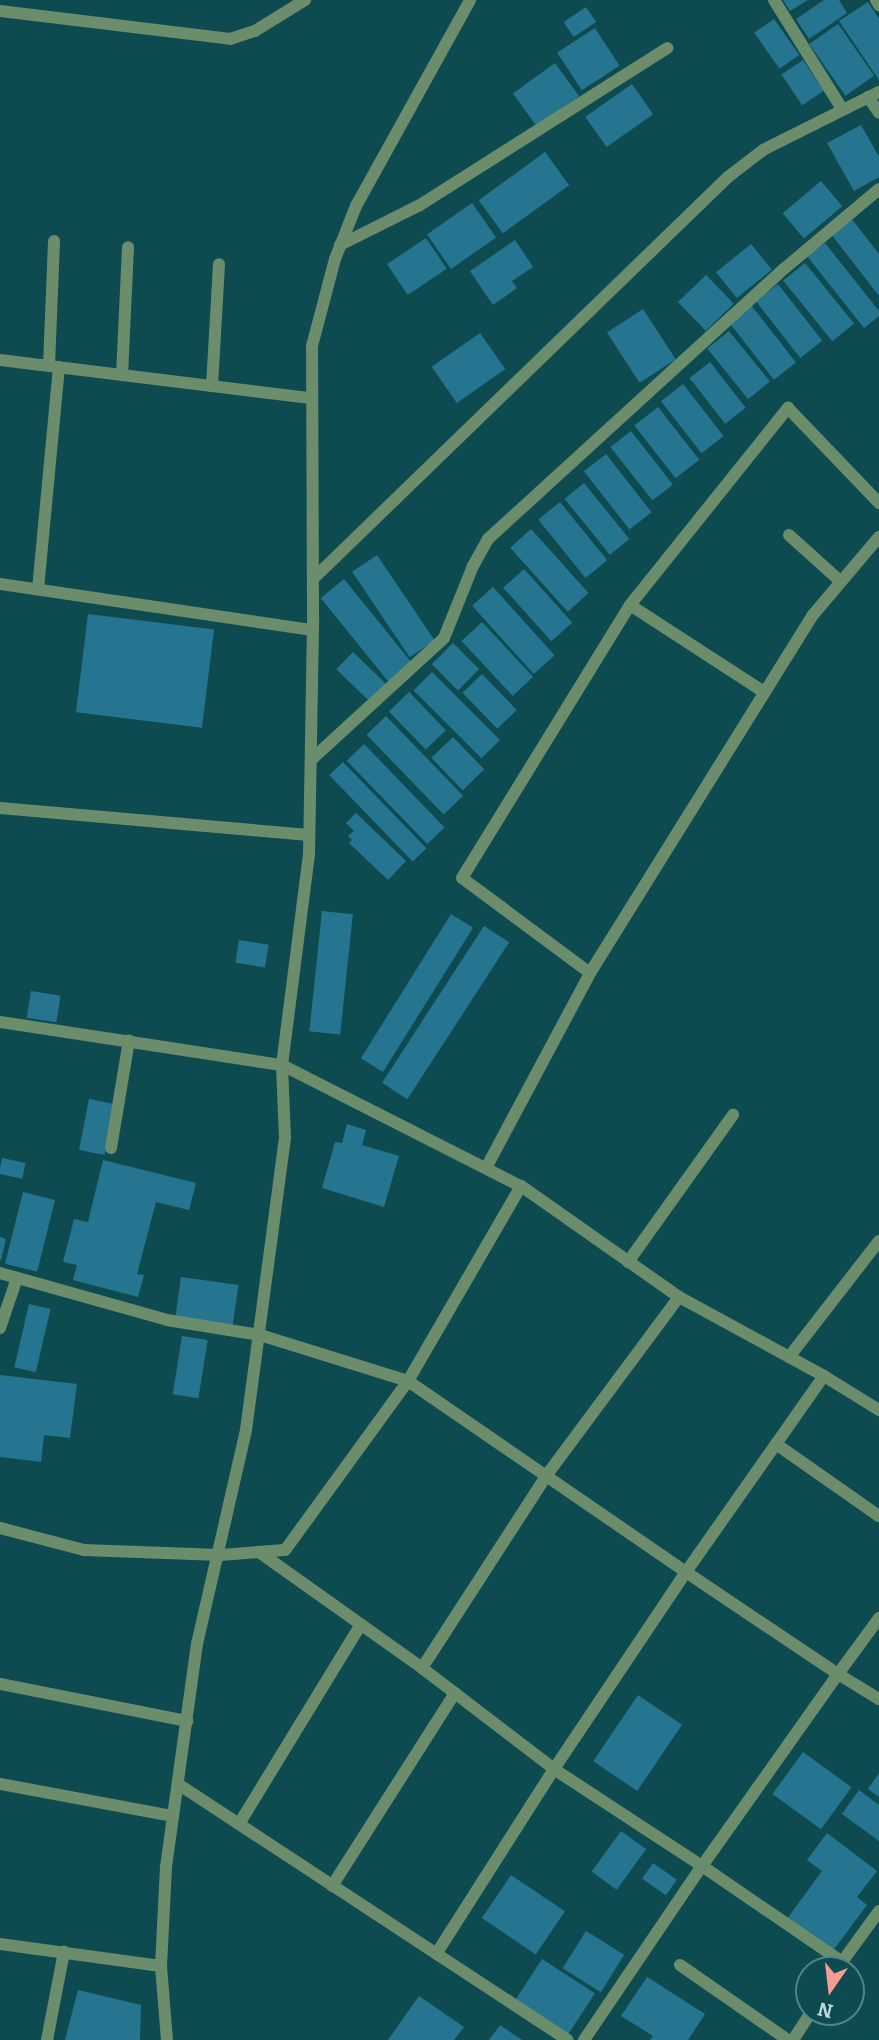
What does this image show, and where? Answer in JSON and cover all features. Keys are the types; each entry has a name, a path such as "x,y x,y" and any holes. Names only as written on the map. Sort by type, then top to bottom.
{"street":[{"path":"0,11 230,39 255,31 305,0"},
{"path":"167,2040 161,1966 166,1867 198,1644 246,1430 285,1139 282,1065 309,835 313,630 312,346 340,245 356,206 470,0"},
{"path":"774,0 842,109"},
{"path":"876,0 879,5"},
{"path":"340,245 420,205 667,48"},
{"path":"313,579 728,177 763,150 874,94 879,113"},
{"path":"311,760 444,638 472,566 488,539 785,268 879,189"},
{"path":"38,589 54,367 54,240"},
{"path":"122,375 128,247"},
{"path":"212,386 219,264"},
{"path":"0,360 311,398"},
{"path":"590,973 462,878 630,605 788,408 879,503"},
{"path":"789,535 840,581"},
{"path":"486,1168 590,973 764,692 812,616 879,537"},
{"path":"0,584 313,630"},
{"path":"630,605 764,692"},
{"path":"0,808 309,835"},
{"path":"0,1022 282,1065 522,1186 679,1297 824,1376 879,1410"},
{"path":"111,1148 129,1041"},
{"path":"628,1262 733,1115"},
{"path":"0,1528 84,1550 220,1555 285,1550 408,1381 522,1186"},
{"path":"789,1357 879,1241"},
{"path":"0,1273 167,1320 260,1335 408,1381 686,1572 879,1699"},
{"path":"0,1328 17,1278"},
{"path":"422,1668 546,1476 679,1297"},
{"path":"436,1954 554,1769 686,1572 824,1376"},
{"path":"776,1444 879,1516"},
{"path":"259,1552 422,1668 554,1769 702,1866 826,1956"},
{"path":"584,2040 702,1866 879,1618"},
{"path":"239,1824 361,1624"},
{"path":"0,1685 187,1721"},
{"path":"332,1886 455,1693"},
{"path":"0,1784 173,1816"},
{"path":"178,1784 567,2040"},
{"path":"847,1956 879,1911"},
{"path":"0,1944 64,1952 120,1963 161,1966"},
{"path":"47,2040 64,1952"},
{"path":"680,1965 788,2040"}],"building":[{"path":"783,0 808,0 790,11"},
{"path":"824,0 839,0 847,13 809,39 796,19"},
{"path":"868,2 879,19 879,80 839,21"},
{"path":"586,7 596,22 574,37 564,22"},
{"path":"774,19 799,55 780,69 754,33"},
{"path":"838,24 874,76 845,96 809,44"},
{"path":"595,28 620,66 582,90 557,53"},
{"path":"803,60 824,91 802,105 781,75"},
{"path":"555,63 579,96 537,127 513,94"},
{"path":"632,84 653,114 607,147 585,117"},
{"path":"861,125 879,157 879,177 854,191 827,143"},
{"path":"545,152 569,185 503,233 479,200"},
{"path":"821,181 842,206 804,238 783,213"},
{"path":"472,203 496,237 451,269 427,235"},
{"path":"851,218 879,254 879,296 831,234"},
{"path":"426,238 447,269 408,295 387,264"},
{"path":"515,240 533,267 512,281 517,288 493,305 470,271"},
{"path":"825,243 879,311 879,316 864,328 807,256"},
{"path":"751,244 772,270 737,298 716,272"},
{"path":"805,263 854,324 832,341 783,281"},
{"path":"706,275 734,304 706,331 678,302"},
{"path":"778,284 822,341 800,358 756,301"},
{"path":"751,305 796,363 774,380 729,322"},
{"path":"643,309 676,359 640,383 607,332"},
{"path":"729,331 770,382 748,399 707,349"},
{"path":"480,333 505,369 457,403 432,367"},
{"path":"710,362 746,408 725,424 690,378"},
{"path":"683,384 724,436 702,453 661,401"},
{"path":"658,407 699,460 676,478 634,425"},
{"path":"631,431 673,485 652,501 611,447"},
{"path":"606,454 652,512 629,530 584,471"},
{"path":"584,483 629,539 610,555 565,499"},
{"path":"560,502 607,560 585,578 538,520"},
{"path":"531,529 589,593 568,612 510,548"},
{"path":"377,555 435,640 410,657 352,572"},
{"path":"524,569 572,623 551,641 503,588"},
{"path":"344,579 414,665 391,684 321,598"},
{"path":"493,587 555,655 534,674 472,606"},
{"path":"88,614 214,629 202,728 76,712"},
{"path":"482,622 533,677 513,696 462,641"},
{"path":"453,643 479,669 458,690 432,664"},
{"path":"353,652 388,686 372,703 336,669"},
{"path":"432,672 500,740 481,758 414,690"},
{"path":"482,674 517,710 497,729 463,693"},
{"path":"409,692 446,730 426,750 389,711"},
{"path":"386,716 463,796 444,815 367,735"},
{"path":"453,737 484,769 463,790 431,758"},
{"path":"364,744 445,827 427,844 347,761"},
{"path":"343,762 426,848 413,862 329,775"},
{"path":"356,813 406,861 388,880 349,843 352,840 348,836 354,831 346,823"},
{"path":"322,911 353,914 340,1035 309,1031"},
{"path":"451,914 473,928 383,1072 361,1058"},
{"path":"484,926 509,942 407,1099 382,1083"},
{"path":"239,940 269,945 265,967 235,963"},
{"path":"31,991 61,996 56,1022 27,1018"},
{"path":"89,1099 115,1104 105,1155 79,1150"},
{"path":"347,1124 366,1130 362,1145 399,1156 384,1207 322,1188 335,1142 342,1143"},
{"path":"2,1158 25,1163 22,1179 0,1174"},
{"path":"103,1160 196,1183 189,1210 156,1202 137,1274 144,1275 138,1297 73,1280 77,1265 63,1262 74,1219 88,1222"},
{"path":"23,1192 55,1200 37,1272 5,1264"},
{"path":"0,1237 6,1239 1,1260 0,1260"},
{"path":"181,1277 238,1285 233,1326 175,1318"},
{"path":"29,1304 50,1309 36,1372 14,1367"},
{"path":"182,1336 208,1340 198,1398 173,1394"},
{"path":"0,1375 77,1384 70,1438 44,1435 41,1462 0,1457"},
{"path":"638,1695 682,1725 637,1791 593,1761"},
{"path":"803,1752 852,1787 821,1829 772,1794"},
{"path":"879,1773 879,1797 868,1789"},
{"path":"859,1790 879,1805 879,1841 842,1814"},
{"path":"621,1831 646,1849 617,1890 592,1871"},
{"path":"827,1833 877,1871 857,1897 867,1905 832,1952 787,1919 822,1871 807,1860"},
{"path":"653,1863 677,1880 666,1895 642,1879"},
{"path":"511,1875 565,1911 536,1954 482,1918"},
{"path":"586,1931 624,1955 601,1992 563,1968"},
{"path":"542,1959 595,1993 568,2034 515,2000"},
{"path":"647,1977 705,2014 688,2040 650,2040 653,2036 621,2016"},
{"path":"78,1990 141,2005 140,2040 65,2040"},
{"path":"419,1996 464,2027 454,2040 388,2040"},
{"path":"500,2025 522,2040 489,2040"}]}
